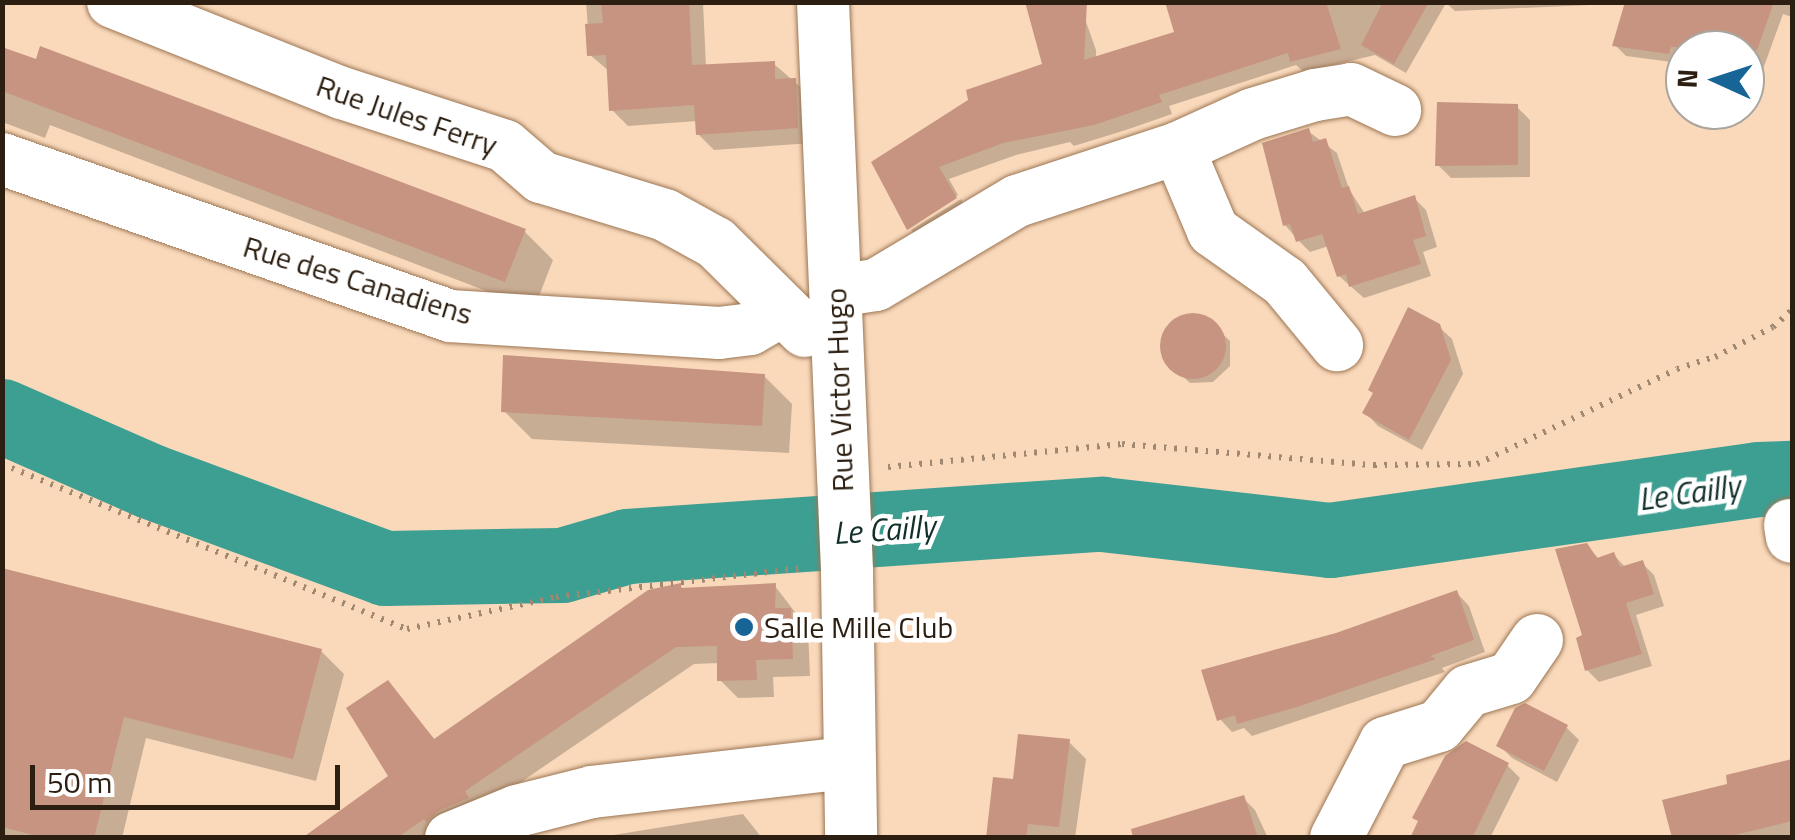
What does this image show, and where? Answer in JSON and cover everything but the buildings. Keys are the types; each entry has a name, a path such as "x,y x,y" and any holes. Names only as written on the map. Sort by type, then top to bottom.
{"street":[{"name":"Rue Jules Ferry","path":"114,2 342,94 505,146 541,177 665,215 716,243 781,310 815,336 836,314"},
{"name":"Rue Victor Hugo","path":"823,2 836,314 861,475 847,572 852,838"},
{"path":"836,314 876,284 1017,201 1178,148 1253,114 1351,89 1395,110"},
{"path":"1178,148 1213,231 1285,282 1337,345"},
{"name":"Rue des Canadiens","path":"2,159 450,316 719,333 750,329 781,310"},
{"path":"1336,838 1385,742 1439,726 1468,691 1511,678 1537,640"},
{"path":"451,838 517,811 592,792 848,763"}],"path":[{"path":"861,475 1122,444 1374,465 1477,464 1677,369 1715,357 1772,326 1792,310"},
{"path":"2,464 407,629 556,597 795,567"}],"waterway":[{"name":"Le Cailly","path":"2,416 150,481 385,568 562,565 627,546 1102,514 1330,540 1758,479 1792,478"}],"place":[{"name":"Salle Mille Club","path":"744,627"}]}
